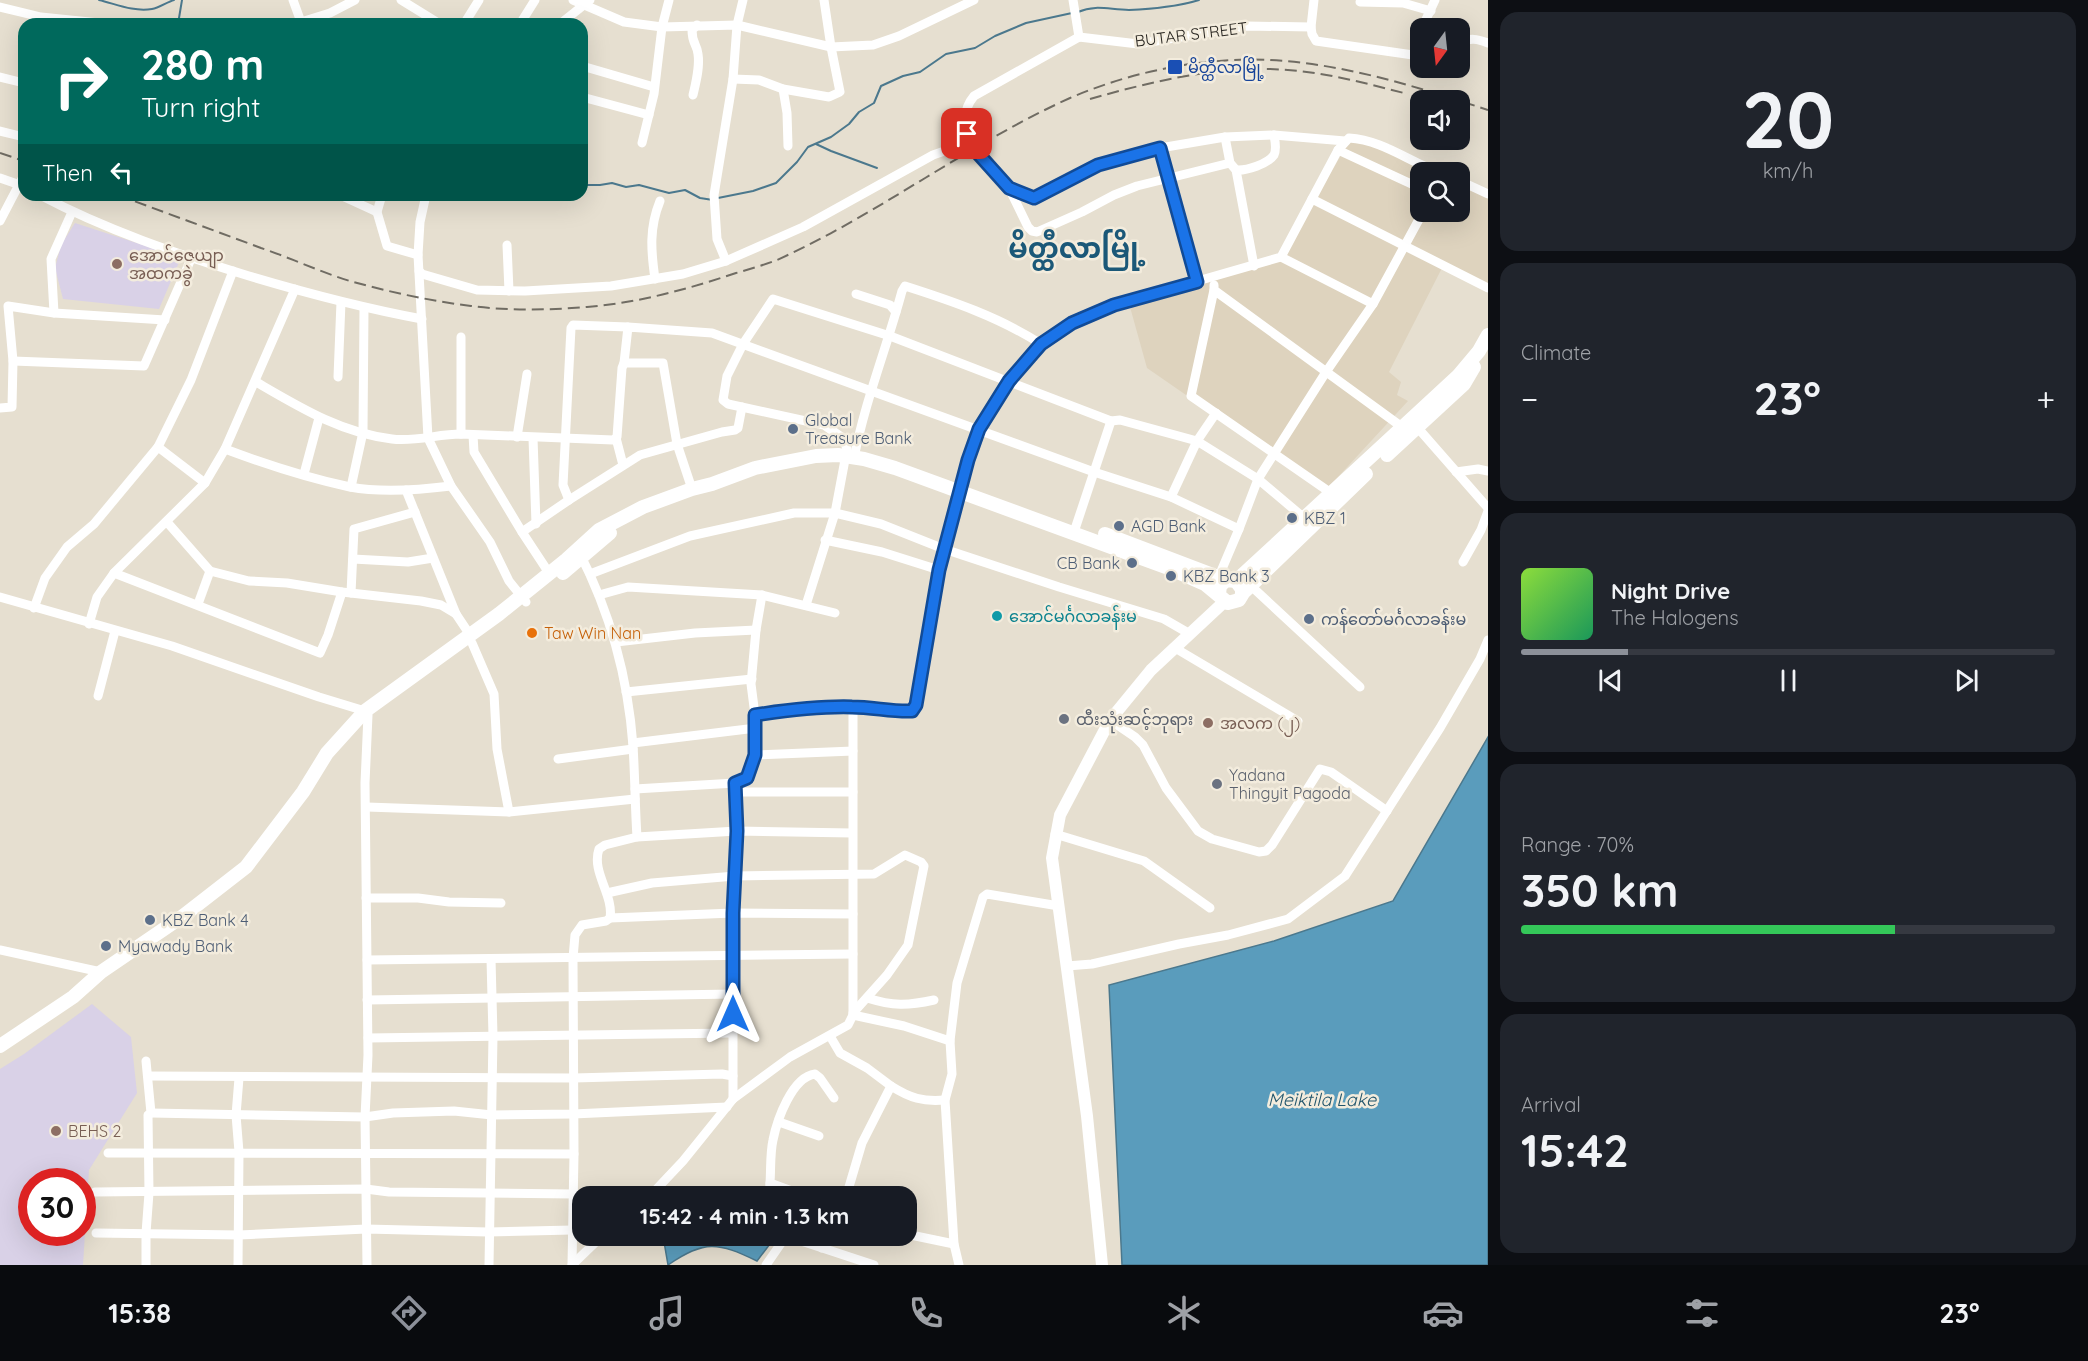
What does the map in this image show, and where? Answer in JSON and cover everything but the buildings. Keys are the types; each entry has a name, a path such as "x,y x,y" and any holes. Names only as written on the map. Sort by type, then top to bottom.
{"highway":[{"path":"1075,528 1205,584 1222,598 1235,602 1235,583 1303,517 1458,376 1479,351 1488,335"},
{"path":"1222,598 1220,586 1235,583 1417,427 1464,384 1486,353"},
{"path":"0,1046 73,997 101,972 183,916 246,867 303,792 327,753 364,715 524,599 580,553 599,530 643,507 755,468 816,456 850,453 961,487 1235,583"},
{"path":"524,599 549,573 629,521 693,496 712,484"}],"main road":[{"path":"1102,1265 1088,1116 1052,858 1056,834 1060,815 1110,720 1151,670 1190,634 1222,598"}],"street":[{"path":"293,0 298,18"},
{"path":"315,18 355,0"},
{"path":"401,0 430,18"},
{"path":"468,18 479,0"},
{"path":"524,18 535,0"},
{"path":"573,0 586,3 624,22 662,27 737,25 831,47 873,45 891,39 974,0"},
{"path":"642,143 654,87 662,27 669,0"},
{"path":"726,261 717,239 714,195 733,79 737,25 743,0"},
{"path":"733,79 759,80 783,89 829,97 840,92 824,0"},
{"path":"1073,0 1080,37 974,96 965,116 970,142 993,172 1009,188 1032,231 1037,232 1137,186 1233,166 1240,171 1260,164 1273,156 1274,135"},
{"path":"1314,0 1311,27 1316,40 1410,55"},
{"path":"1427,18 1435,0"},
{"path":"1360,2 1403,3 1431,11"},
{"path":"567,18 586,3"},
{"path":"0,7 46,18"},
{"path":"693,95 698,76 698,53 692,41 692,30 697,25"},
{"name":"BUTAR STREET","path":"1080,37 1138,44 1247,26 1311,27"},
{"path":"1470,40 1476,39 1488,43"},
{"path":"588,68 654,87"},
{"path":"0,77 18,82"},
{"path":"783,89 787,114 788,146"},
{"path":"588,100 649,115"},
{"path":"0,131 18,136"},
{"path":"1019,209 1034,198 1098,165 1160,148 1225,137 1274,135 1345,141"},
{"path":"1225,137 1254,266"},
{"path":"755,715 801,708 853,706 901,712 912,711 916,705 939,570 979,429 1009,381 1041,344 1072,323 1114,305 1281,257 1338,150 1349,138 1394,150 1412,162"},
{"path":"419,271 477,290 509,291 611,286 683,274 726,261 803,227 933,155 970,142"},
{"path":"1160,148 1197,282"},
{"path":"1338,150 1410,183"},
{"path":"0,178 18,184"},
{"path":"1470,186 1488,194"},
{"path":"1009,188 1034,198"},
{"path":"0,221 18,190"},
{"path":"1312,199 1488,288"},
{"path":"51,201 72,212 191,259 364,308 422,319"},
{"path":"353,201 377,212"},
{"path":"380,201 377,212 387,246 418,255"},
{"path":"425,201 420,222 418,255 428,438 451,486 490,542 509,581 524,599"},
{"path":"655,279 651,231 660,201"},
{"path":"54,313 51,258 72,212"},
{"path":"1360,687 1235,583 1239,529 1258,479 1326,372 1373,304 1418,222"},
{"path":"507,245 509,291"},
{"path":"1281,257 1373,304"},
{"path":"13,361 144,366 191,259"},
{"path":"34,608 45,578 68,547 94,524 158,447 191,380 233,271"},
{"path":"1214,277 1214,290 1191,396 1331,493"},
{"path":"806,605 835,513 850,453 905,286 985,315 1019,330 1041,344"},
{"path":"89,624 97,597 114,573 205,483 225,449 295,290"},
{"path":"1214,290 1402,428"},
{"path":"856,294 890,305 896,312"},
{"path":"850,453 843,438 824,425 728,404 723,400 727,376 743,344 773,299 890,336 1111,421 1120,420 1197,441 1258,479 1303,517"},
{"path":"338,377 341,302"},
{"path":"0,408 12,407 13,361 8,306 54,313 165,320"},
{"path":"351,487 363,432 364,308"},
{"path":"569,500 563,485 571,328 573,325 628,327 712,333 1094,472 1171,497 1239,529"},
{"path":"623,465 616,438 628,327"},
{"path":"461,337 461,434"},
{"path":"624,363 663,363 677,444 692,489"},
{"path":"517,437 527,374"},
{"path":"256,382 320,418 339,426 393,439 428,438 442,434 564,439 613,440 616,438"},
{"path":"522,532 640,455 735,430 738,428 742,407"},
{"path":"1171,497 1197,441 1216,413"},
{"path":"304,474 320,418"},
{"path":"1075,528 1111,421"},
{"path":"1417,427 1488,509 1481,530 1463,562"},
{"path":"472,435 474,452 549,573"},
{"path":"533,438 536,524"},
{"path":"158,447 205,483"},
{"path":"225,449 351,487 406,490 451,486"},
{"path":"1456,472 1478,469 1488,471"},
{"path":"406,490 456,614 471,639 494,694 497,748 509,812"},
{"path":"114,573 320,653 346,593 353,559 354,529 415,512"},
{"path":"590,574 690,536 794,513 835,513 881,524 944,549 1164,619 1190,634"},
{"path":"167,522 210,571 249,581 287,583 346,593 421,601 441,605 456,614"},
{"path":"825,540 882,552 939,570"},
{"path":"580,553 599,595 616,642 626,692 633,746 637,837"},
{"path":"353,559 408,562 433,558"},
{"path":"198,604 210,571"},
{"path":"599,595 628,587 762,595 835,613"},
{"path":"736,787 747,778 755,755 756,728 752,679 756,630 762,595"},
{"path":"0,597 172,646 364,715 367,807 368,1038 365,1117 367,1265"},
{"path":"616,642 695,633 756,630"},
{"path":"98,696 115,631"},
{"path":"1067,966 1092,964 1228,935 1288,919 1345,876 1440,728 1480,659 1488,640"},
{"path":"1175,648 1298,721"},
{"path":"626,692 752,679"},
{"path":"853,706 853,1014"},
{"path":"1110,720 1143,745 1166,788 1198,831 1212,839 1259,852 1266,851 1320,769 1331,772 1387,811"},
{"path":"558,759 756,728"},
{"path":"755,755 853,751"},
{"path":"367,807 509,812 635,794 736,787 853,792"},
{"path":"734,1098 732,1033 736,787"},
{"path":"610,918 607,893 597,862 598,849 605,845 637,837 737,831 852,832"},
{"path":"1056,834 1144,861 1210,908"},
{"path":"607,893 652,883 735,876 874,874 905,855 921,862 924,866 908,945 887,975 853,1014 848,1025 790,1057 734,1098 683,1161 659,1186"},
{"path":"959,1265 954,1244 945,1100 952,1074 950,1041 957,983 983,897 991,894 1059,906"},
{"path":"366,898 418,898 449,902 501,903"},
{"path":"573,1186 573,958 575,935 582,925 606,921 610,918 733,913 853,914"},
{"path":"0,950 101,972"},
{"path":"367,960 853,954"},
{"path":"489,1265 493,1077 491,958"},
{"path":"367,999 733,994"},
{"path":"867,998 898,1005 934,1000"},
{"path":"853,1014 904,1026 950,1041"},
{"path":"368,1038 732,1033"},
{"path":"830,1036 840,1053 867,1068 904,1095 927,1102 945,1100"},
{"path":"146,1061 151,1113 148,1116 149,1193 146,1265"},
{"path":"148,1076 574,1078 722,1074 733,1076"},
{"path":"771,1186 773,1141 783,1108 795,1087 811,1074 815,1074 834,1098"},
{"path":"238,1265 236,1115 239,1078"},
{"path":"849,1186 862,1143 891,1086"},
{"path":"151,1113 365,1117 393,1113 454,1111 492,1115 573,1114 727,1107"},
{"path":"778,1122 819,1136"},
{"path":"108,1153 574,1154"},
{"path":"771,1183 779,1186"},
{"path":"96,1192 366,1189 389,1192 572,1194"},
{"path":"96,1233 239,1234 366,1229 488,1232 572,1230"},
{"path":"917,1236 954,1244"},
{"path":"766,1265 782,1242 789,1237 874,1265"},
{"path":"572,1246 572,1265"},
{"path":"572,1265 592,1246"}],"shaded area":[{"path":"1353,135 1420,162 1410,162 1410,222 1470,222 1470,185 1488,193 1488,290 1442,268 1389,372 1401,382 1397,395 1408,401 1325,491 1147,368 1130,307 1285,258 1317,196"},
{"name":"အောင်ဇေယျာ အထကခွဲ","path":"75,223 146,246 180,260 159,309 63,299 55,268 61,245"},
{"name":"BEHS 2","path":"92,1004 131,1037 137,1093 90,1168 18,1168 18,1246 84,1246 83,1265 0,1265 0,1069"}],"water":[{"name":"Meiktila Lake","path":"1488,737 1488,1265 1122,1265 1109,985 1274,941 1393,901"},
{"path":"665,1246 711,1246 692,1251 668,1265"},
{"path":"711,1246 768,1246 757,1261 721,1247"}],"waterway":[{"path":"99,0 131,9 145,10 174,0"},
{"path":"179,18 182,0"},
{"path":"1078,12 1097,8 1129,10 1155,8 1199,0"},
{"path":"718,198 753,191 776,183 808,147 831,137 849,124 859,112 874,103 881,86 903,76 920,72 946,54 975,48 995,36 1026,23 1072,13"},
{"path":"816,144 877,168"},
{"path":"588,185 612,183 626,187 639,185 669,193 685,190 700,198 713,200"}],"railway":[{"path":"134,201 350,281 380,289 441,302 485,308 529,310 573,308 606,305 663,294 777,260 851,222 1032,116 1089,90 1150,72 1191,64 1232,60 1298,62 1394,81 1488,110"},
{"path":"1090,99 1141,85 1219,71 1246,69 1313,73 1408,94"},
{"path":"0,153 18,159"}],"place":[{"name":"မိတ္ထီလာမြို့","path":"1175,67"},
{"name":"အောင်ဇေယျာ အထကခွဲ","path":"117,264"},
{"name":"Global Treasure Bank","path":"793,429"},
{"name":"KBZ 1","path":"1292,518"},
{"name":"AGD Bank","path":"1119,526"},
{"name":"CB Bank","path":"1132,563"},
{"name":"KBZ Bank 3","path":"1171,576"},
{"name":"အောင်မင်္ဂလာခန်းမ","path":"997,616"},
{"name":"ကန်တော်မင်္ဂလာခန်းမ","path":"1309,619"},
{"name":"Taw Win Nan","path":"532,633"},
{"name":"ထီးသုံးဆင့်ဘုရား","path":"1064,719"},
{"name":"အလက (၂)","path":"1208,723"},
{"name":"Yadana Thingyit Pagoda","path":"1217,784"},
{"name":"KBZ Bank 4","path":"150,920"},
{"name":"Myawady Bank","path":"106,946"},
{"name":"BEHS 2","path":"56,1131"}],"district":[{"name":"မိတ္ထီလာမြို့","path":"1077,247"}],"route":[{"path":"733,1014 733,913 737,831 735,783 747,778 755,755 755,715 801,708 853,706 901,712 912,711 916,705 939,570 968,460 979,429 1009,381 1041,344 1072,323 1114,305 1197,282 1160,148 1098,165 1034,198 1009,188 974,149 967,134"}]}
